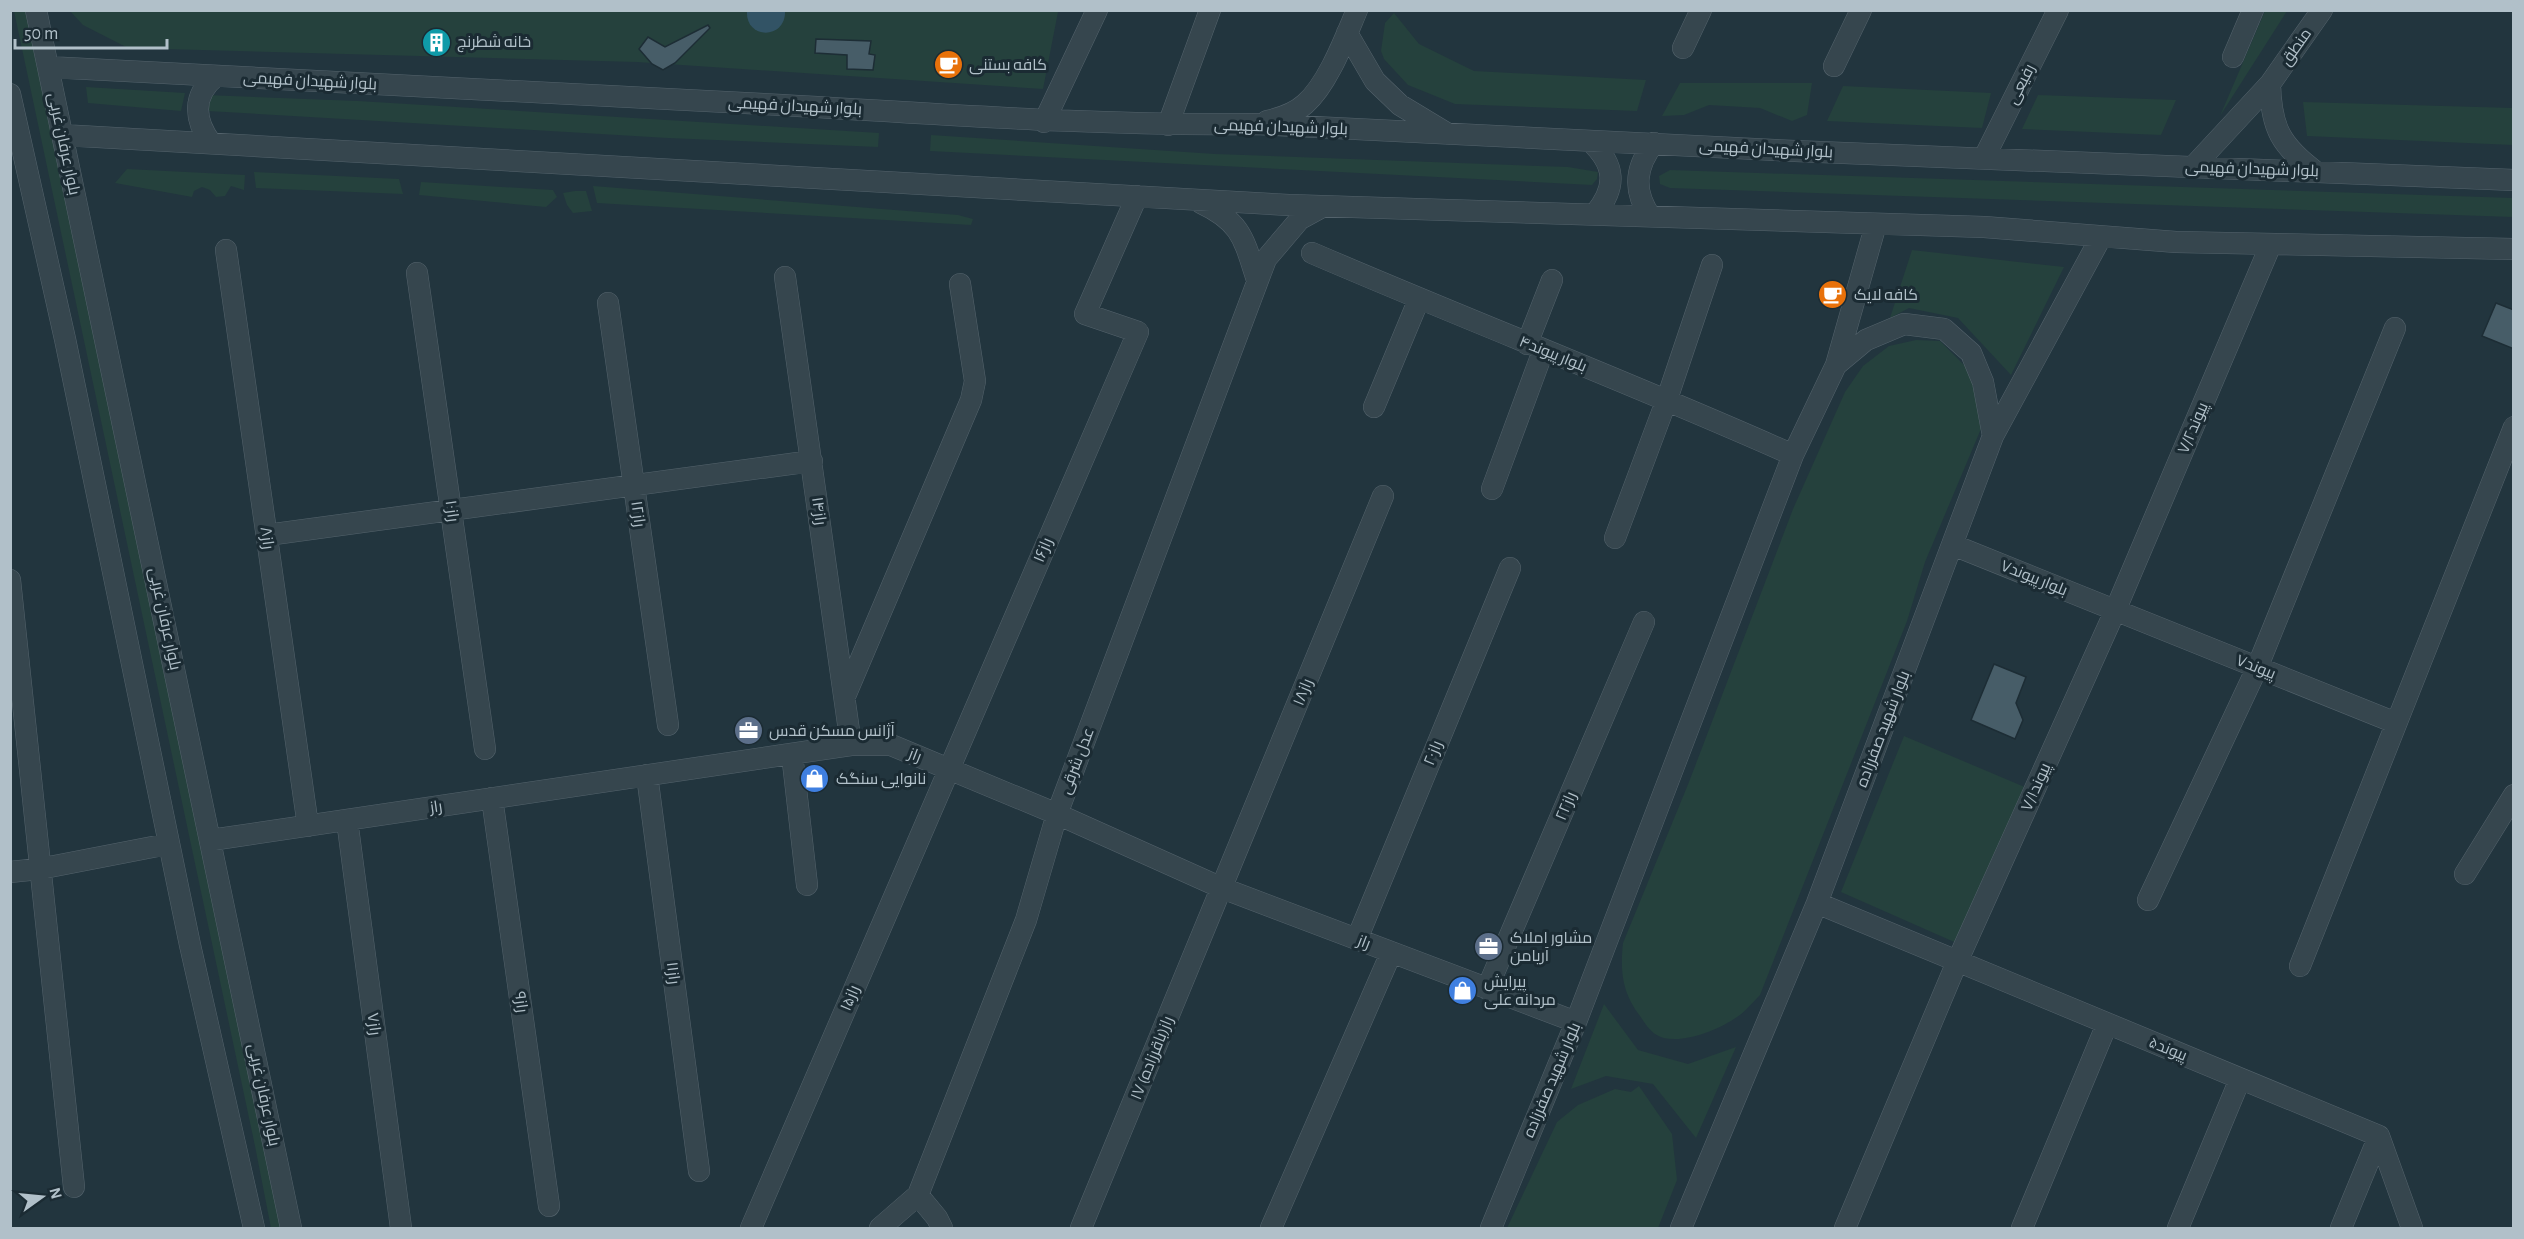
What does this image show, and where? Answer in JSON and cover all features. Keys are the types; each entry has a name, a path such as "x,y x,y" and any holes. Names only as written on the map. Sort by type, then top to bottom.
{"street":[{"name":"بلوار عرفان غربی","path":"36,10 291,1228"},
{"path":"1044,122 1097,10"},
{"path":"1168,125 1210,10"},
{"path":"1255,124 1283,118 1305,104 1322,83 1357,10"},
{"path":"1683,48 1701,10"},
{"path":"1834,66 1861,10"},
{"name":"رفیعی","path":"1984,158 2058,10"},
{"path":"2232,57 2253,10"},
{"name":"منطق","path":"2193,167 2270,84 2322,10"},
{"path":"1347,33 1375,81 1400,105 1451,135"},
{"name":"بلوار شهیدان فهیمی","path":"48,68 894,111 1044,122 1168,125 1255,124 1451,135 2514,180"},
{"path":"211,144 202,131 198,112 199,96 205,85 216,76"},
{"path":"2270,84 2270,105 2281,139 2294,155 2316,172"},
{"path":"10,94 15,132 64,339 168,844 254,1228"},
{"path":"62,135 1324,206 1984,227 2176,242 2514,249"},
{"path":"1590,141 1603,153 1610,168 1611,185 1606,201 1595,214"},
{"path":"1650,216 1638,192 1637,179 1645,154 1654,143"},
{"name":"راز۱۶","path":"949,768 1138,332 1085,314 1137,195"},
{"path":"1192,199 1217,211 1239,228 1257,280"},
{"name":"عدل شرقی","path":"880,1228 918,1195 1026,920 1057,814 1266,259 1299,219 1324,206"},
{"name":"بلوار شهید صفرزاده","path":"1491,1228 1576,1022 1793,455 1836,365 1876,224"},
{"name":"بلوار شهید صفرزاده","path":"1681,1228 1817,903 1993,436 2102,237"},
{"name":"پیوند۷/۲","path":"2115,611 2271,244"},
{"name":"راز۸","path":"226,250 308,826"},
{"name":"بلوار پیوند۴","path":"1312,253 1535,348 1667,399 1793,455"},
{"path":"1615,538 1667,399 1712,266"},
{"name":"راز۱۰","path":"417,273 485,749"},
{"name":"راز۱۴","path":"785,277 846,696 851,745"},
{"path":"1492,489 1535,348 1551,280"},
{"path":"846,696 971,400 975,381 960,284"},
{"path":"1374,407 1419,299"},
{"name":"راز۱۲","path":"608,303 668,725"},
{"path":"1836,365 1866,340 1904,324 1944,329 1971,354 1983,382 1993,436"},
{"path":"2148,900 2257,668 2395,328"},
{"path":"2300,966 2514,427"},
{"path":"267,535 812,461"},
{"name":"راز۱۸","path":"1222,888 1383,496"},
{"name":"بلوار پیوند۷","path":"1953,545 2115,611"},
{"name":"راز۲۰","path":"1357,939 1510,568"},
{"path":"10,580 74,1186"},
{"name":"پیوند۷","path":"2115,611 2396,723"},
{"name":"پیوند۷/۱","path":"1845,1228 1957,962 2115,611"},
{"name":"راز۲۲","path":"1487,989 1644,622"},
{"name":"راز","path":"211,840 851,745 891,745 1057,814 1222,888 1576,1022"},
{"path":"792,754 807,885"},
{"name":"راز۱۵","path":"751,1228 949,768"},
{"name":"راز۱۱","path":"647,775 699,1172"},
{"path":"2465,874 2514,795"},
{"name":"راز۹","path":"492,798 549,1206"},
{"name":"راز۷","path":"347,820 401,1228"},
{"path":"10,872 39,869 168,844"},
{"name":"۱۷ راز(باقرزاده)","path":"1081,1228 1222,888"},
{"name":"پیوند۵","path":"1817,903 2379,1136"},
{"path":"1270,1228 1391,953"},
{"path":"2024,1223 2107,1024"},
{"path":"2178,1228 2240,1079"},
{"path":"2341,1228 2379,1136"},
{"path":"2379,1136 2412,1228"},
{"path":"918,1195 938,1218 942,1228"}],"green space":[{"path":"1044,10 1058,12 1043,89 637,62 128,48 83,25 70,11"},
{"path":"14,11 29,11 285,1228 271,1228"},
{"path":"2265,11 2287,11 2220,116"},
{"path":"1394,13 1419,44 1474,71 1646,80 1637,111 1455,104 1408,85 1384,59 1381,51 1385,23"},
{"path":"1680,83 1812,83 1807,115 1792,121 1760,108 1709,105 1684,115 1662,116"},
{"path":"1843,86 1991,93 1982,128 1827,121"},
{"path":"86,87 185,93 181,111 88,103"},
{"path":"206,95 358,101 879,133 878,147 668,138 208,111"},
{"path":"2038,95 2176,100 2161,135 2022,129"},
{"path":"2303,102 2513,108 2513,145 2307,136"},
{"path":"931,135 1215,154 1568,167 1598,172 1597,179 1592,185 930,151"},
{"path":"127,169 245,175 244,190 231,186 225,196 216,197 210,190 202,187 194,191 192,197 115,183"},
{"path":"1670,170 2513,198 2513,217 1670,188 1660,184 1659,176"},
{"path":"254,172 399,179 403,194 256,188"},
{"path":"421,182 553,190 557,197 546,207 419,195"},
{"path":"593,186 958,215 973,219 971,225 597,203"},
{"path":"586,191 592,211 573,213 563,193"},
{"path":"1912,250 2064,267 2011,375 1958,318 1909,308 1890,318"},
{"path":"1916,340 1940,341 1969,370 1983,424 1925,562 1907,621 1760,995 1740,1015 1708,1032 1685,1038 1664,1038 1649,1028 1629,999 1622,972 1623,943 1689,782 1793,509 1845,392 1863,366 1889,346"},
{"path":"1904,736 2027,788 1961,945 1841,892"},
{"path":"1604,1004 1638,1050 1688,1064 1736,1047 1696,1138 1653,1084 1606,1076 1571,1089"},
{"path":"1639,1086 1672,1134 1677,1180 1658,1228 1507,1228 1557,1122 1578,1105 1615,1089 1631,1092"}],"water":[{"path":"785,10 784,20 780,27 773,31 766,33 759,31 748,21 747,11"}],"building":[{"path":"708,25 710,28 675,63 663,70 652,64 639,49 648,37 665,47"},
{"path":"816,39 871,41 869,54 875,55 873,70 847,69 847,55 815,53"},
{"path":"2496,303 2514,310 2514,349 2482,336"},
{"path":"1994,664 2026,677 2016,703 2023,720 2015,739 1971,720"}],"place":[{"name":"خانه شطرنج","path":"436,42"},
{"name":"کافه بستنی","path":"948,65"},
{"name":"کافه لایک","path":"1833,295"},
{"name":"آژانس مسکن قدس","path":"748,731"},
{"name":"نانوایی سنگک","path":"815,779"},
{"name":"مشاور املاک آریامن","path":"1489,947"},
{"name":"پیرایش مردانه علی","path":"1463,991"}]}
